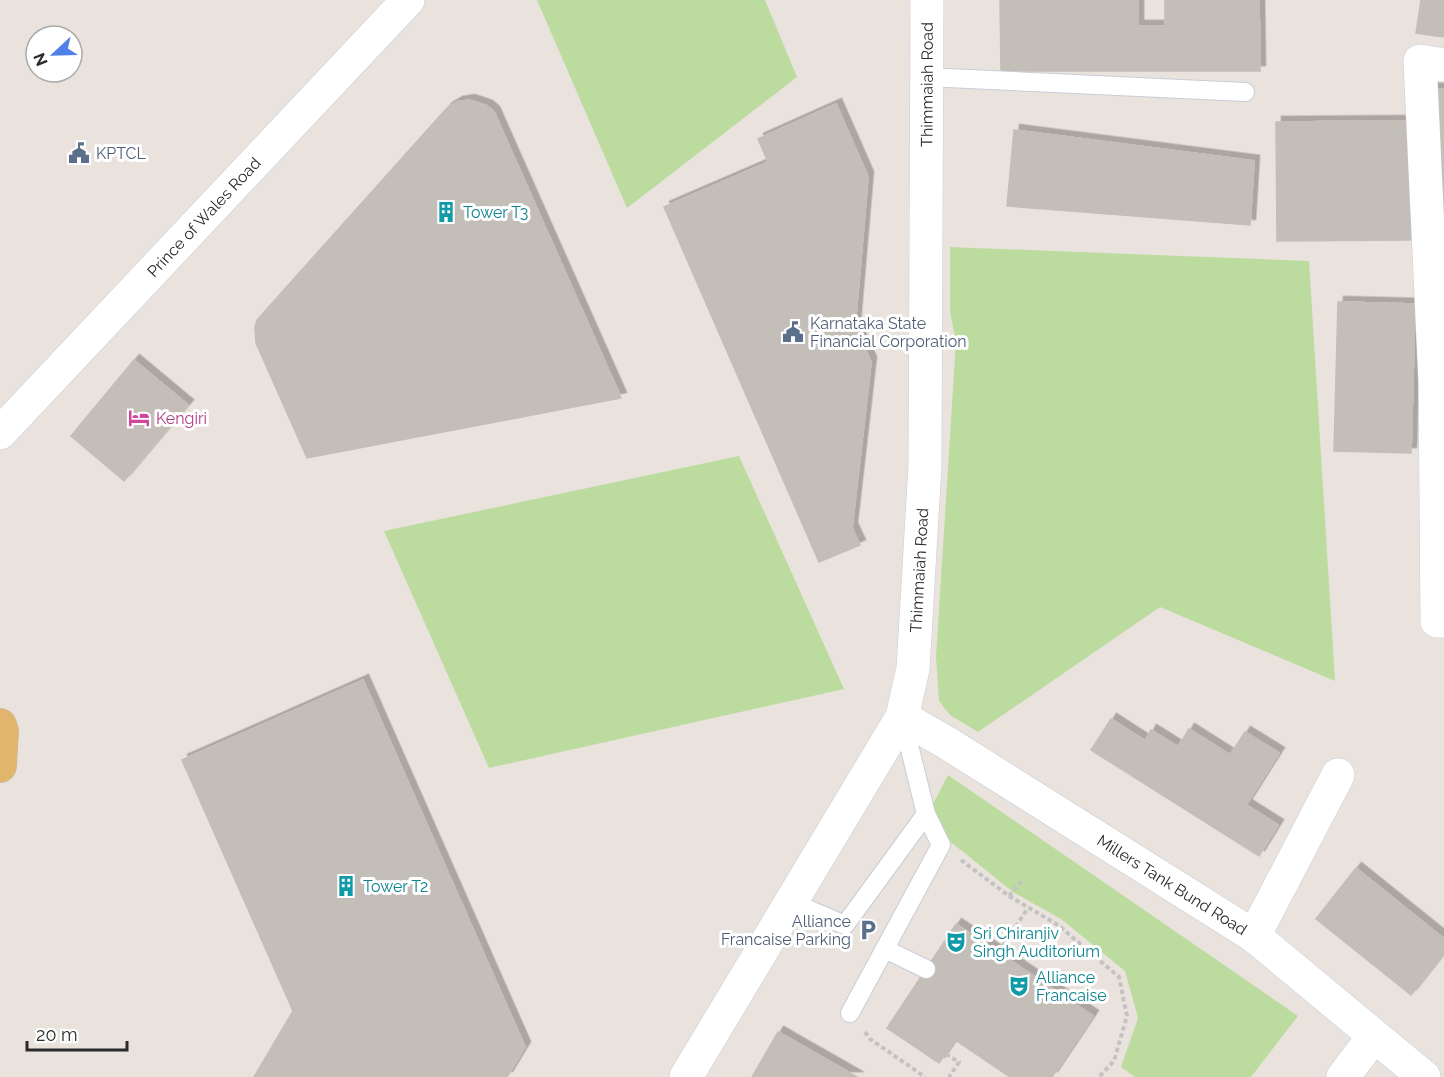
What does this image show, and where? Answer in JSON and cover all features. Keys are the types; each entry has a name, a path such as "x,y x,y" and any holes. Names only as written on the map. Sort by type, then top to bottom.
{"main road":[{"path":"0,725 2,731 0,766"}],"street":[{"name":"Prince of Wales Road","path":"0,432 408,0"},
{"name":"Thimmaiah Road","path":"686,1077 902,717 913,669 926,465 927,0"},
{"path":"1444,65 1420,61 1435,381 1437,621 1444,621"},
{"name":"Millers Tank Bund Road","path":"902,717 1254,936 1424,1077"},
{"path":"1254,936 1338,775"},
{"path":"1343,1077 1374,1036"}],"lane":[{"path":"926,77 1245,92"},
{"path":"850,1013 941,845 926,814 902,717"},
{"path":"791,902 845,925 926,814"},
{"path":"885,949 926,969"}],"path":[{"path":"941,845 1009,896 1058,925 1119,976 1127,1016 1114,1061 1099,1077"},
{"path":"1009,896 1023,879"},
{"path":"999,952 1028,908"},
{"path":"850,1013 870,1039 925,1077"},
{"path":"946,1054 959,1062 949,1077"}],"green space":[{"path":"537,0 765,0 797,77 627,208"},
{"path":"950,247 1309,261 1335,681 1160,607 978,732 950,715 939,701 936,657 956,341 950,312"},
{"path":"739,456 844,689 489,768 384,531"},
{"path":"948,775 1298,1016 1251,1077 1135,1077 1121,1067 1138,1018 1125,971 1061,919 1013,892 947,839 931,808"}],"building":[{"path":"1000,0 1138,0 1138,26 1165,26 1165,0 1259,0 1260,71 1001,71"},
{"path":"1421,0 1444,0 1444,37 1416,33"},
{"path":"1432,89 1444,89 1444,245"},
{"name":"Tower T3","path":"469,100 487,106 494,112 621,398 307,458 256,343 257,320 447,108 457,102"},
{"name":"Karnataka State Financial Corporation","path":"836,104 868,177 855,327 871,362 852,528 860,545 819,562 664,207 768,162 758,139"},
{"path":"1409,121 1411,240 1277,241 1276,122"},
{"path":"1014,130 1254,161 1250,225 1007,206"},
{"path":"1338,302 1415,304 1411,453 1334,451"},
{"path":"134,360 188,405 124,481 71,436"},
{"name":"Tower T2","path":"363,680 525,1047 507,1077 254,1077 293,1011 182,760"},
{"path":"1111,719 1145,741 1151,730 1178,747 1189,729 1230,755 1245,732 1279,753 1246,805 1278,825 1259,856 1091,750"},
{"path":"1356,868 1444,939 1444,953 1411,995 1316,919"},
{"path":"956,924 1093,1016 1052,1077 1010,1077 955,1040 939,1063 887,1028"},
{"path":"778,1032 857,1077 752,1077"}],"place":[{"name":"KPTCL","path":"79,153"},
{"name":"Tower T3","path":"446,212"},
{"name":"Karnataka State Financial Corporation","path":"793,332"},
{"name":"Kengiri","path":"139,418"},
{"name":"Tower T2","path":"346,886"},
{"name":"Alliance Francaise Parking","path":"868,930"},
{"name":"Sri Chiranjiv Singh Auditorium","path":"956,942"},
{"name":"Alliance Francaise","path":"1019,986"}]}
